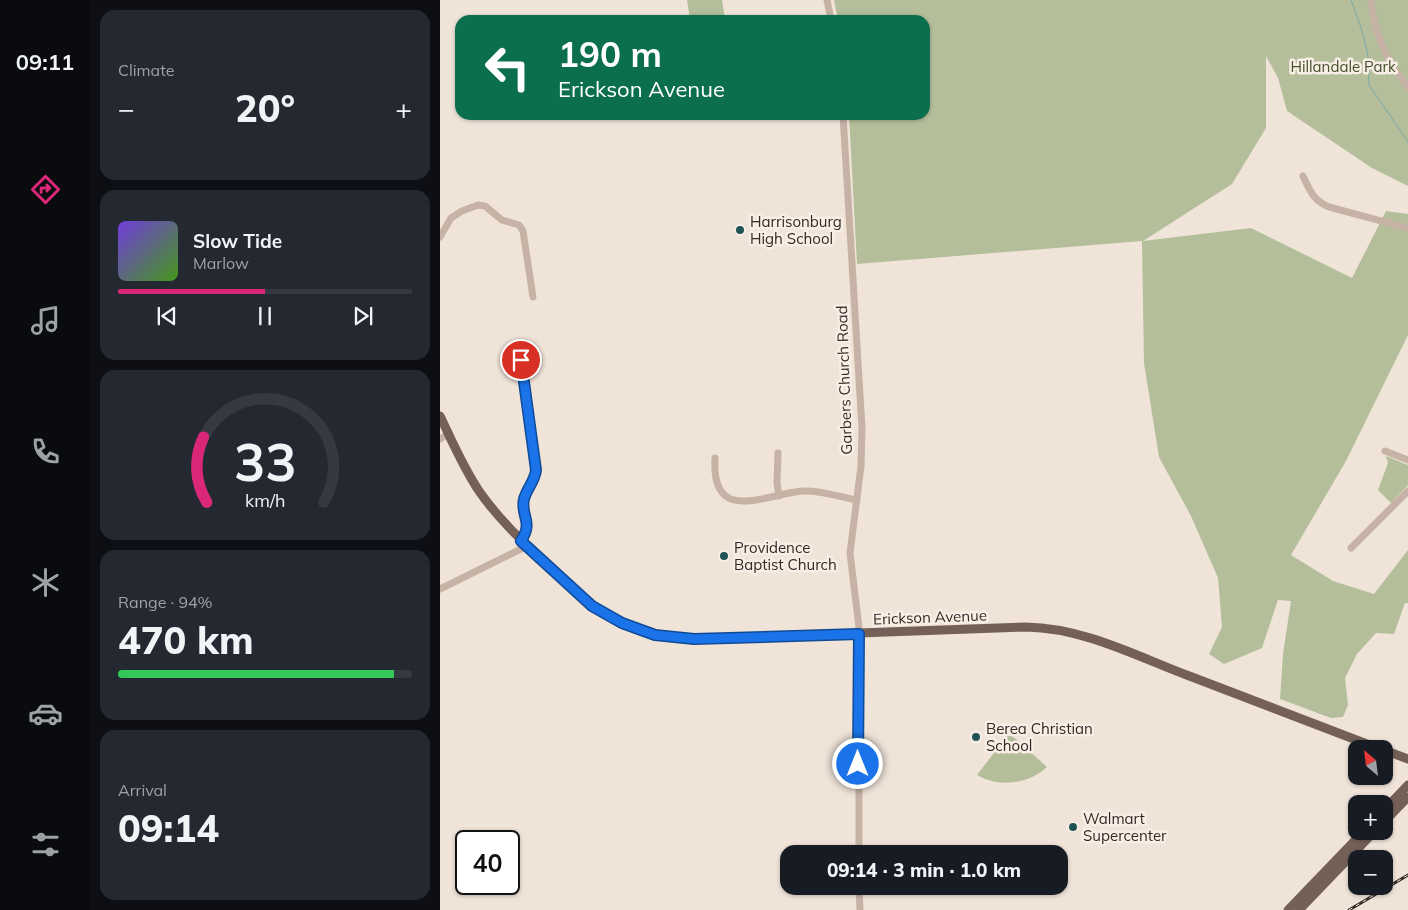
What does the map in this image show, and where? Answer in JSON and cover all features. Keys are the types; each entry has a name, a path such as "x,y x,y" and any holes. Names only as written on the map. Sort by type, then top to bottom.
{"main road":[{"name":"Erickson Avenue","path":"440,416 444,436 499,518 592,606 622,623 655,635 694,639 1026,627 1052,628 1107,643 1357,740"},
{"path":"1393,753 1408,759"},
{"path":"1393,801 1408,785"},
{"path":"1393,813 1408,797"},
{"path":"1288,910 1355,840"},
{"path":"1299,910 1366,840"}],"street":[{"path":"827,0 830,15"},
{"path":"1371,0 1374,22 1382,47 1393,68 1408,87"},
{"name":"Garbers Church Road","path":"842,120 862,428 861,466 850,553 859,634 859,845"},
{"path":"1303,176 1314,198 1329,207 1408,228"},
{"path":"440,237 451,218 462,211 478,205 485,206 502,220 519,225 523,231 533,297"},
{"path":"440,589 524,543 527,525 524,500 536,470 521,360"},
{"path":"1385,451 1408,460"},
{"path":"778,453 776,483 779,496"},
{"path":"715,458 717,482 722,491 737,501 749,502 796,492 812,491 856,500"},
{"path":"1351,548 1408,491"},
{"path":"860,895 860,910"}],"green space":[{"path":"687,0 722,0 724,15 689,15"},
{"name":"Hillandale Park","path":"834,0 1408,0 1408,186 1372,168 1287,111 1278,78 1266,56 1266,128 1232,184 1143,241 1251,228 1352,278 1386,211 1408,214 1408,335 1346,461 1291,555 1333,581 1374,594 1408,550 1408,603 1405,603 1394,634 1376,633 1357,654 1345,678 1348,705 1343,717 1331,718 1280,699 1283,654 1291,601 1278,600 1262,648 1224,664 1209,654 1222,627 1218,578 1191,516 1159,457 1144,363 1142,241 857,264 849,120 930,120 930,15 837,15"},
{"path":"1386,456 1408,465 1408,485 1391,503 1378,490 1388,463"},
{"path":"1007,736 1016,739 1047,767 1032,777 1014,782 995,782 977,775"}],"waterway":[{"path":"1351,0 1367,50 1369,85 1408,142"}],"railway":[{"path":"1349,910 1408,875"}],"place":[{"name":"Harrisonburg High School","path":"740,230"},
{"name":"Providence Baptist Church","path":"724,556"},
{"name":"Berea Christian School","path":"976,737"},
{"name":"Walmart Supercenter","path":"1073,827"}],"route":[{"path":"521,360 536,474 524,500 527,530 521,541 592,606 640,631 670,638 694,639 859,634 858,764"}]}
